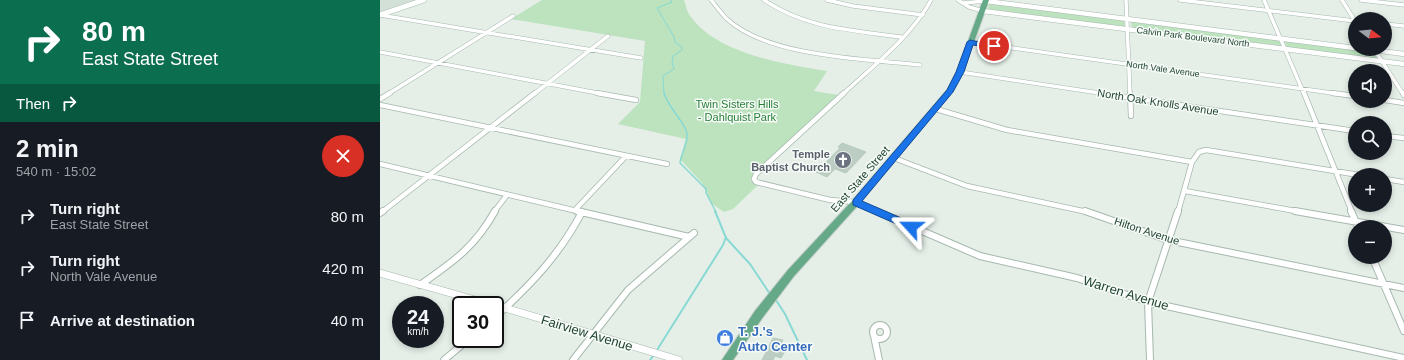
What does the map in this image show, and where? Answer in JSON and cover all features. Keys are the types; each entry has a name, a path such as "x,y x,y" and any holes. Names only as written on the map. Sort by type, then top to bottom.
{"main road":[{"path":"380,15 424,0"},
{"name":"East State Street","path":"727,360 759,314 791,273 856,202 950,91 960,72 986,1"}],"street":[{"path":"711,0 725,18 736,26 769,42 813,53 920,65"},
{"path":"764,0 775,9 798,19 833,28 901,37"},
{"path":"827,0 853,6 923,14"},
{"path":"880,60 923,14 930,0"},
{"path":"958,0 983,11"},
{"path":"1126,0 1130,64 1131,116"},
{"path":"1180,0 1348,20"},
{"path":"1264,0 1303,89 1355,220"},
{"path":"1342,0 1349,12"},
{"path":"1361,0 1404,5"},
{"path":"963,3 986,1"},
{"name":"Calvin Park Boulevard North","path":"986,1 1348,47"},
{"name":"Calvin Park Boulevard North","path":"983,11 1404,64"},
{"path":"380,15 642,58"},
{"path":"380,99 512,16"},
{"path":"1392,25 1404,26"},
{"path":"380,213 608,36"},
{"name":"North Vale Avenue","path":"970,42 1348,95"},
{"path":"380,52 636,100"},
{"path":"1392,52 1404,54"},
{"path":"1378,56 1404,95"},
{"name":"Warren Avenue","path":"880,60 756,174 754,179 756,182 830,200 856,202 980,256 1077,278 1148,302 1404,358"},
{"name":"North Oak Knolls Avenue","path":"960,72 1348,130"},
{"path":"1392,101 1404,102"},
{"path":"380,105 667,164"},
{"path":"936,109 1007,130 1192,162"},
{"path":"1392,137 1404,138"},
{"path":"1150,360 1148,302 1185,191 1192,162 1199,152 1206,150 1348,173"},
{"path":"575,210 626,156"},
{"name":"Hilton Avenue","path":"894,158 973,187 1083,210 1168,240 1404,288"},
{"path":"380,164 582,212 691,235 628,290 573,360"},
{"path":"1392,180 1404,182"},
{"path":"1185,191 1349,220"},
{"path":"420,285 452,263 469,247 488,225 498,203 507,194"},
{"path":"505,308 551,263 570,236 582,212"},
{"path":"1392,228 1404,230"},
{"path":"1375,264 1404,331"},
{"name":"Fairview Avenue","path":"380,273 461,296"},
{"name":"Fairview Avenue","path":"505,308 679,360"},
{"path":"874,336 879,360"},
{"path":"444,360 458,348"}],"shaded area":[{"path":"380,0 419,0 380,13"}],"green space":[{"name":"Twin Sisters Hills - Dahlquist Park","path":"542,0 684,0 691,17 703,30 718,40 753,55 772,61 827,71 814,91 838,95 753,175 750,180 758,185 733,209 724,212 711,203 702,183 680,159 686,139 618,124 640,102 645,41 511,19"},
{"path":"989,4 1124,20 1125,27 988,9"},
{"path":"1131,22 1279,40 1282,46 1132,28"},
{"path":"1284,41 1348,48 1348,55 1288,48"},
{"path":"1353,56 1376,56 1378,59"}],"building":[{"name":"Temple Baptist Church","path":"842,143 866,152 846,173 835,169 827,177 816,172 840,148 838,147"},
{"path":"773,338 783,340 778,349 785,351 781,358 775,356 773,360 762,360"}],"waterway":[{"path":"664,94 663,76 674,69 672,62 673,56 682,50 682,47 675,42 674,37 657,8 672,2 671,0"},
{"path":"664,93 666,99 684,127 687,136 680,163 706,189 706,193 716,212"},
{"path":"715,211 726,238"},
{"path":"657,350 723,245 726,238"},
{"path":"726,238 750,264 770,294"},
{"path":"776,300 785,314 807,360"},
{"path":"650,360 654,355"}],"place":[{"name":"Temple Baptist Church","path":"843,160"},
{"name":"T. J.'s Auto Center","path":"725,338"}],"route":[{"path":"911,227 856,202 950,91 960,72 970,42 994,46"}]}
